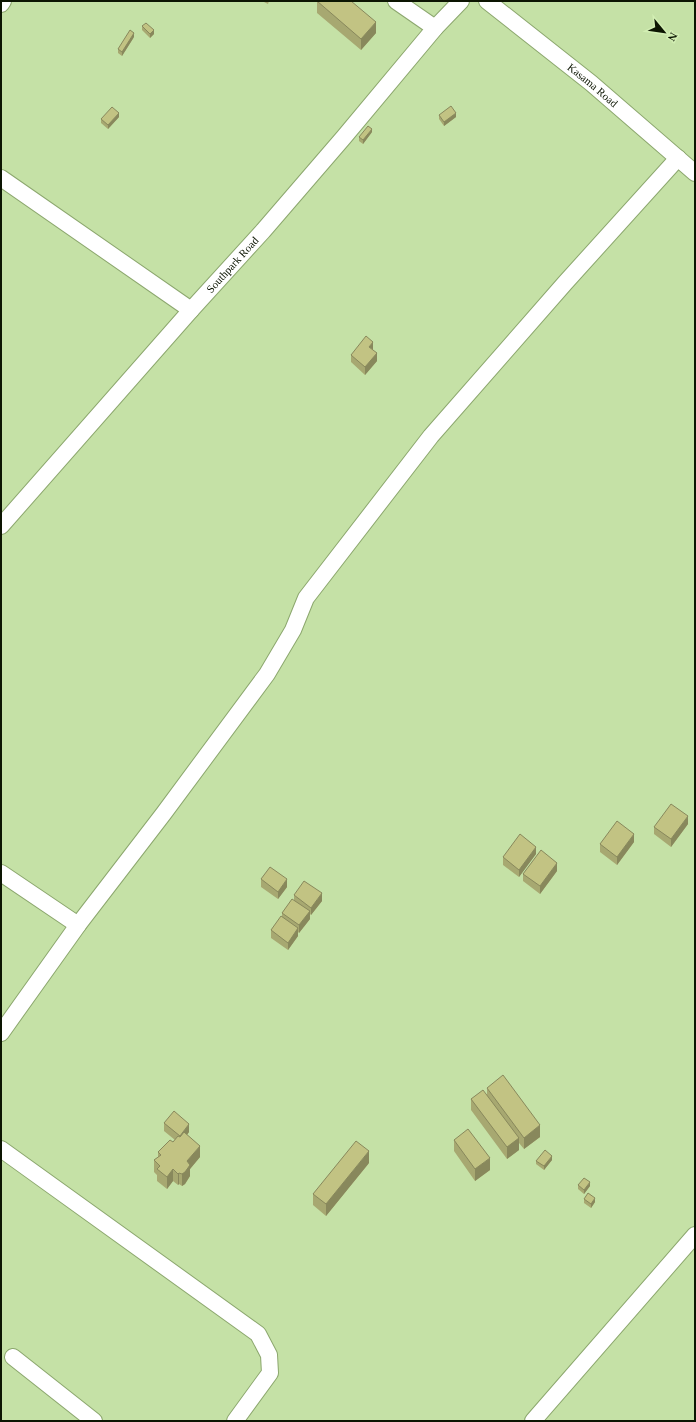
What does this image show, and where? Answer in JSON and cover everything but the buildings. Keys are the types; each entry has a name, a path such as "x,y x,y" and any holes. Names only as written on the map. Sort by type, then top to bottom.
{"street":[{"path":"396,1 436,28"},
{"name":"Southpark Road","path":"1,526 273,219 436,28 461,1"},
{"name":"Kasama Road","path":"487,1 591,83 695,173"},
{"path":"1,1033 7,1013 78,925 164,813 267,674 293,630 306,598 431,436 565,283 678,158"},
{"path":"1,178 191,310"},
{"path":"1,873 78,925"},
{"path":"1,1149 258,1334 269,1355 270,1373 235,1421"},
{"path":"533,1421 695,1235"},
{"path":"13,1357 94,1421"}]}
